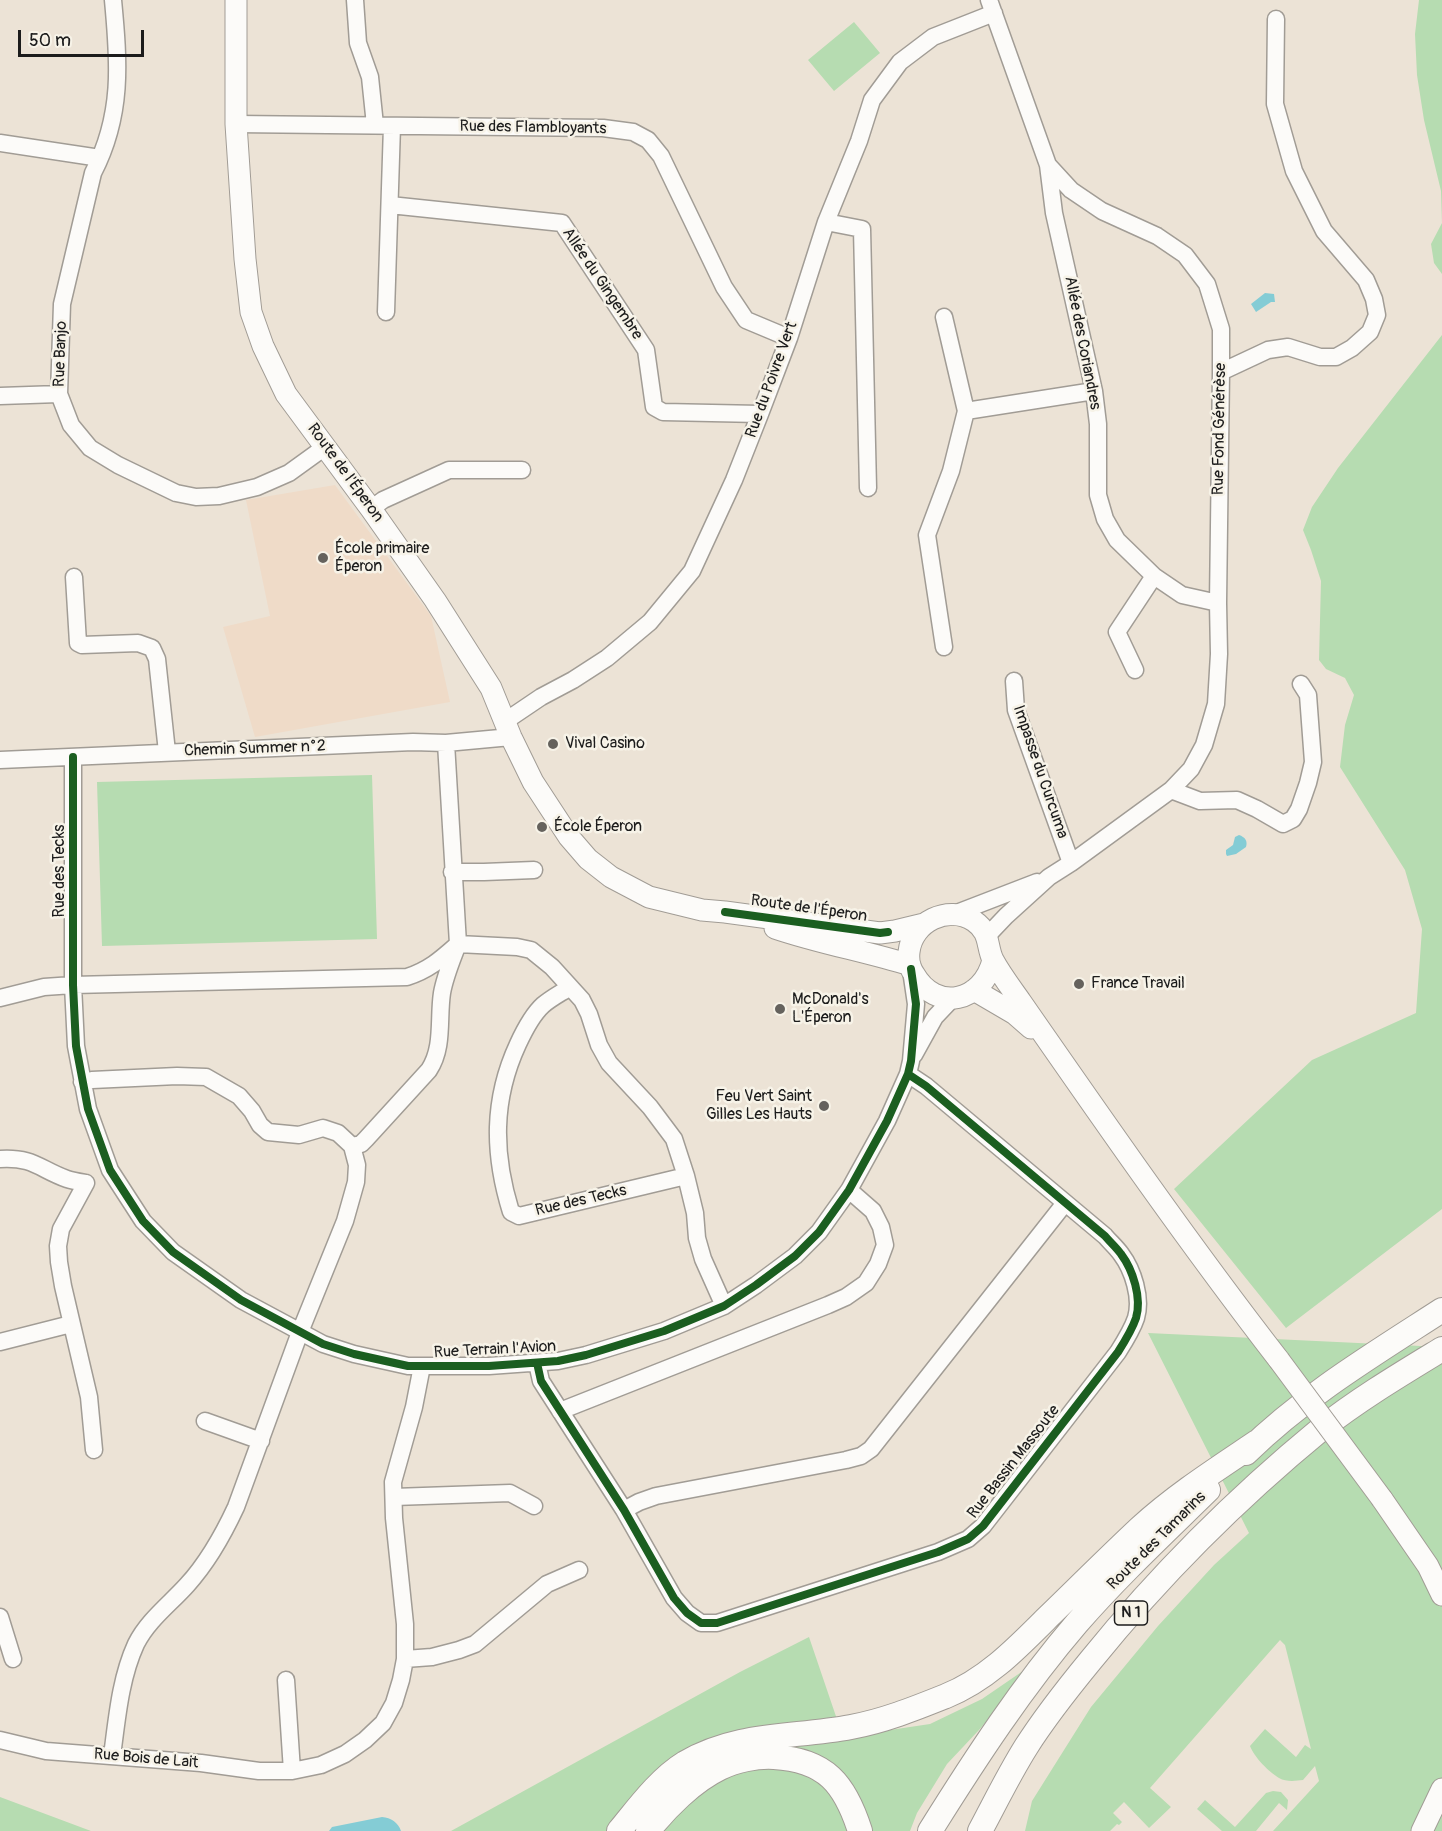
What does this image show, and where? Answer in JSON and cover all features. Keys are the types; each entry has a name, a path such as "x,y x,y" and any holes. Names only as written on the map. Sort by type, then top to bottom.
{"highway":[{"name":"Route des Tamarins","path":"930,1831 1032,1679 1077,1624 1143,1554 1257,1442 1295,1410 1442,1310"},
{"name":"Route des Tamarins","path":"980,1831 1025,1748 1077,1678 1153,1588 1214,1526 1322,1429 1351,1407 1442,1348"},
{"path":"619,1831 666,1778 683,1764 714,1749 737,1741 854,1726 893,1716 948,1695 976,1680 1013,1651 1149,1520 1188,1489 1257,1442"},
{"path":"648,1831 660,1815 688,1790 717,1769 731,1763 765,1756 794,1758 820,1767 837,1783 854,1810 861,1831"}],"main road":[{"name":"Route de l'Éperon","path":"236,0 236,124 245,259 251,312 264,346 286,394 435,600 491,688 507,729 533,782 569,837 588,859 611,877 649,897 702,910 880,933 924,924"},
{"name":"Route de l'Éperon","path":"726,912 798,936 865,952 910,968"},
{"path":"993,960 990,972 983,983 964,996 953,998 935,995 920,985 910,968 908,954 915,933 924,924 938,916 954,914 973,921 987,936 993,960 1052,1046 1182,1233 1382,1499 1428,1566 1442,1595"},
{"path":"974,990 1015,1014 1052,1046"},
{"path":"1422,1831 1442,1789"}],"street":[{"name":"Rue Banjo","path":"113,0 117,57 117,92 113,121 93,173 62,304 59,394 71,425 90,448 118,465 176,493 196,497 219,496 257,487 289,473 326,447"},
{"path":"355,0 358,43 370,77 375,125"},
{"name":"Rue Fond Générèse","path":"954,914 1049,876 1071,863 1172,790 1191,769 1204,745 1216,704 1219,654 1221,329 1207,284 1185,255 1157,236 1102,211 1071,190 1048,165 992,6"},
{"name":"Rue du Poivre Vert","path":"507,729 541,697 607,658 650,622 692,571 734,480 760,414 789,338 826,222 859,141 872,100 900,62 933,38 992,6"},
{"path":"1221,372 1268,350 1288,347 1320,357 1336,357 1352,348 1370,332 1377,315 1374,299 1366,280 1324,231 1294,171 1275,104 1276,19"},
{"name":"Rue des Flambloyants","path":"236,124 603,128 633,132 648,140 661,156 724,287 746,320 789,338"},
{"path":"386,312 392,126"},
{"path":"0,143 100,158"},
{"name":"Allée des Coriandres","path":"1048,165 1054,213 1094,391 1098,424 1098,495 1105,519 1117,540 1154,576 1182,595 1218,603"},
{"name":"Allée du Gingembre","path":"390,205 562,224 646,350 654,407 663,412 760,414"},
{"path":"826,222 862,229 868,489"},
{"path":"944,317 966,411 951,471 927,535 944,647"},
{"path":"966,411 1094,391"},
{"path":"0,396 59,394"},
{"path":"371,509 383,500 449,470 522,470"},
{"path":"1135,670 1117,632 1154,576"},
{"path":"74,577 78,643 82,645 138,643 152,648 157,659 167,752"},
{"name":"Impasse du Curcuma","path":"1014,681 1016,710 1071,863"},
{"path":"1172,790 1200,801 1238,800 1282,824 1293,819 1299,809 1313,762 1308,695 1301,684"},
{"name":"Chemin Summer n°2","path":"0,760 413,742 446,743 507,729"},
{"path":"352,1146 361,1144 366,1139 429,1070 436,1059 442,993 449,965 458,944 446,743"},
{"name":"Rue des Tecks","path":"73,757 74,985"},
{"path":"452,872 534,870"},
{"name":"Rue Fond Générèse","path":"987,936 1006,915 1049,876"},
{"path":"0,998 44,987 74,985 407,977 436,964 458,944 517,947 531,950 552,967 582,1000 599,1045 609,1063 650,1107 674,1139 686,1176 703,1259 724,1306"},
{"name":"Rue Terrain l'Avion","path":"910,968 916,1004 910,1067"},
{"name":"Rue Terrain l'Avion","path":"74,985 76,1046 91,1120 110,1170 143,1221 173,1252 241,1300 323,1344 354,1354 408,1366 489,1366 537,1363 586,1355 663,1331 724,1306 756,1285 795,1256 819,1232 849,1190 887,1120 935,1017 953,998"},
{"name":"Rue des Tecks","path":"570,987 542,1006 526,1027 514,1053 501,1093 496,1138 505,1194 511,1212 519,1216 686,1176"},
{"name":"Rue Bassin Massoute","path":"537,1363 541,1381 624,1510 674,1598 687,1613 701,1623 717,1623 938,1551 968,1539 983,1526 1118,1352 1137,1316 1137,1296 1133,1277 1122,1254 1105,1236 926,1086 910,1067"},
{"path":"82,1082 177,1076 206,1077 239,1096 252,1110 260,1125 268,1132 299,1135 323,1128 338,1133 352,1146 357,1165 356,1182 345,1221 300,1332 236,1507 214,1550 187,1585 147,1625 136,1644 121,1694 112,1756"},
{"path":"0,1159 17,1158 37,1164 68,1179 86,1183"},
{"path":"94,1450 84,1374 71,1324 58,1246 62,1229 86,1183 110,1170"},
{"path":"560,1411 828,1305 846,1297 866,1283 878,1264 885,1245 881,1227 873,1211 849,1190"},
{"path":"624,1510 656,1496 846,1461 861,1456 871,1449 1065,1203"},
{"path":"0,1342 71,1324"},
{"name":"Rue Bois de Lait","path":"0,1740 46,1751 201,1763 259,1771 292,1771 321,1765 345,1754 365,1740 382,1723 394,1703 405,1659 405,1624 394,1518 393,1482 414,1407 422,1366"},
{"path":"205,1421 261,1441"},
{"path":"394,1497 510,1492 534,1506"},
{"path":"405,1659 432,1657 475,1644 547,1584 579,1570"},
{"path":"0,1617 13,1659"},
{"path":"286,1680 292,1771"}],"shaded area":[{"name":"École primaire Éperon","path":"335,485 431,616 450,702 255,737 223,627 270,616 246,500"}],"green space":[{"path":"1419,0 1442,0 1442,223 1441,191 1424,120 1417,75 1415,34"},
{"path":"854,22 880,53 834,91 808,60"},
{"path":"1442,223 1442,274 1434,263 1431,244"},
{"path":"1442,335 1442,1209 1286,1328 1174,1189 1312,1060 1416,1013 1422,929 1405,870 1340,767 1345,725 1354,695 1345,678 1326,669 1319,660 1321,581 1303,530 1312,507 1338,468"},
{"path":"372,775 377,939 102,946 97,782"},
{"path":"1148,1333 1442,1347 1442,1831 1273,1831 1319,1781 1315,1766 1303,1780 1288,1781 1279,1778 1262,1764 1250,1746 1265,1729 1296,1757 1305,1745 1311,1749 1285,1645 1280,1640 1150,1788 1171,1807 1149,1828 1124,1802 1113,1813 1122,1822 1110,1831 1025,1831 1032,1801 1091,1707 1158,1626 1214,1565 1249,1533"},
{"path":"809,1637 843,1737 930,1724 982,1699 1036,1662 947,1764 917,1813 910,1831 451,1831 740,1672"},
{"path":"1281,1792 1288,1800 1287,1810 1279,1803 1256,1831 1222,1831 1197,1809 1205,1800 1235,1827 1266,1793"},
{"path":"0,1797 91,1831 0,1831"}],"water":[{"path":"1265,293 1274,294 1275,302 1271,302 1256,312 1251,304"},
{"path":"1239,835 1246,840 1246,847 1236,854 1227,856 1226,850 1233,845 1235,837"},
{"path":"382,1817 394,1821 401,1831 329,1831 332,1827"}],"cycle path":[{"path":"73,757 73,985 76,1046 88,1109 110,1170 143,1221 173,1252 241,1300 323,1344 354,1354 408,1366 489,1366 558,1361 586,1355 664,1331 724,1306 756,1285 795,1256 819,1232 849,1190 887,1121 908,1074 911,1061 916,1004 911,969"},
{"path":"725,912 880,933 888,932"},
{"path":"537,1363 541,1381 624,1510 674,1598 687,1613 701,1623 717,1623 938,1552 968,1539 983,1526 1118,1352 1136,1318 1137,1293 1133,1276 1125,1261 1105,1236 926,1086 908,1074"}],"place":[{"name":"École primaire Éperon","path":"323,558"},
{"name":"Vival Casino","path":"553,744"},
{"name":"École Éperon","path":"542,827"},
{"name":"France Travail","path":"1079,984"},
{"name":"McDonald's L'Éperon","path":"780,1009"},
{"name":"Feu Vert Saint Gilles Les Hauts","path":"824,1106"}]}
